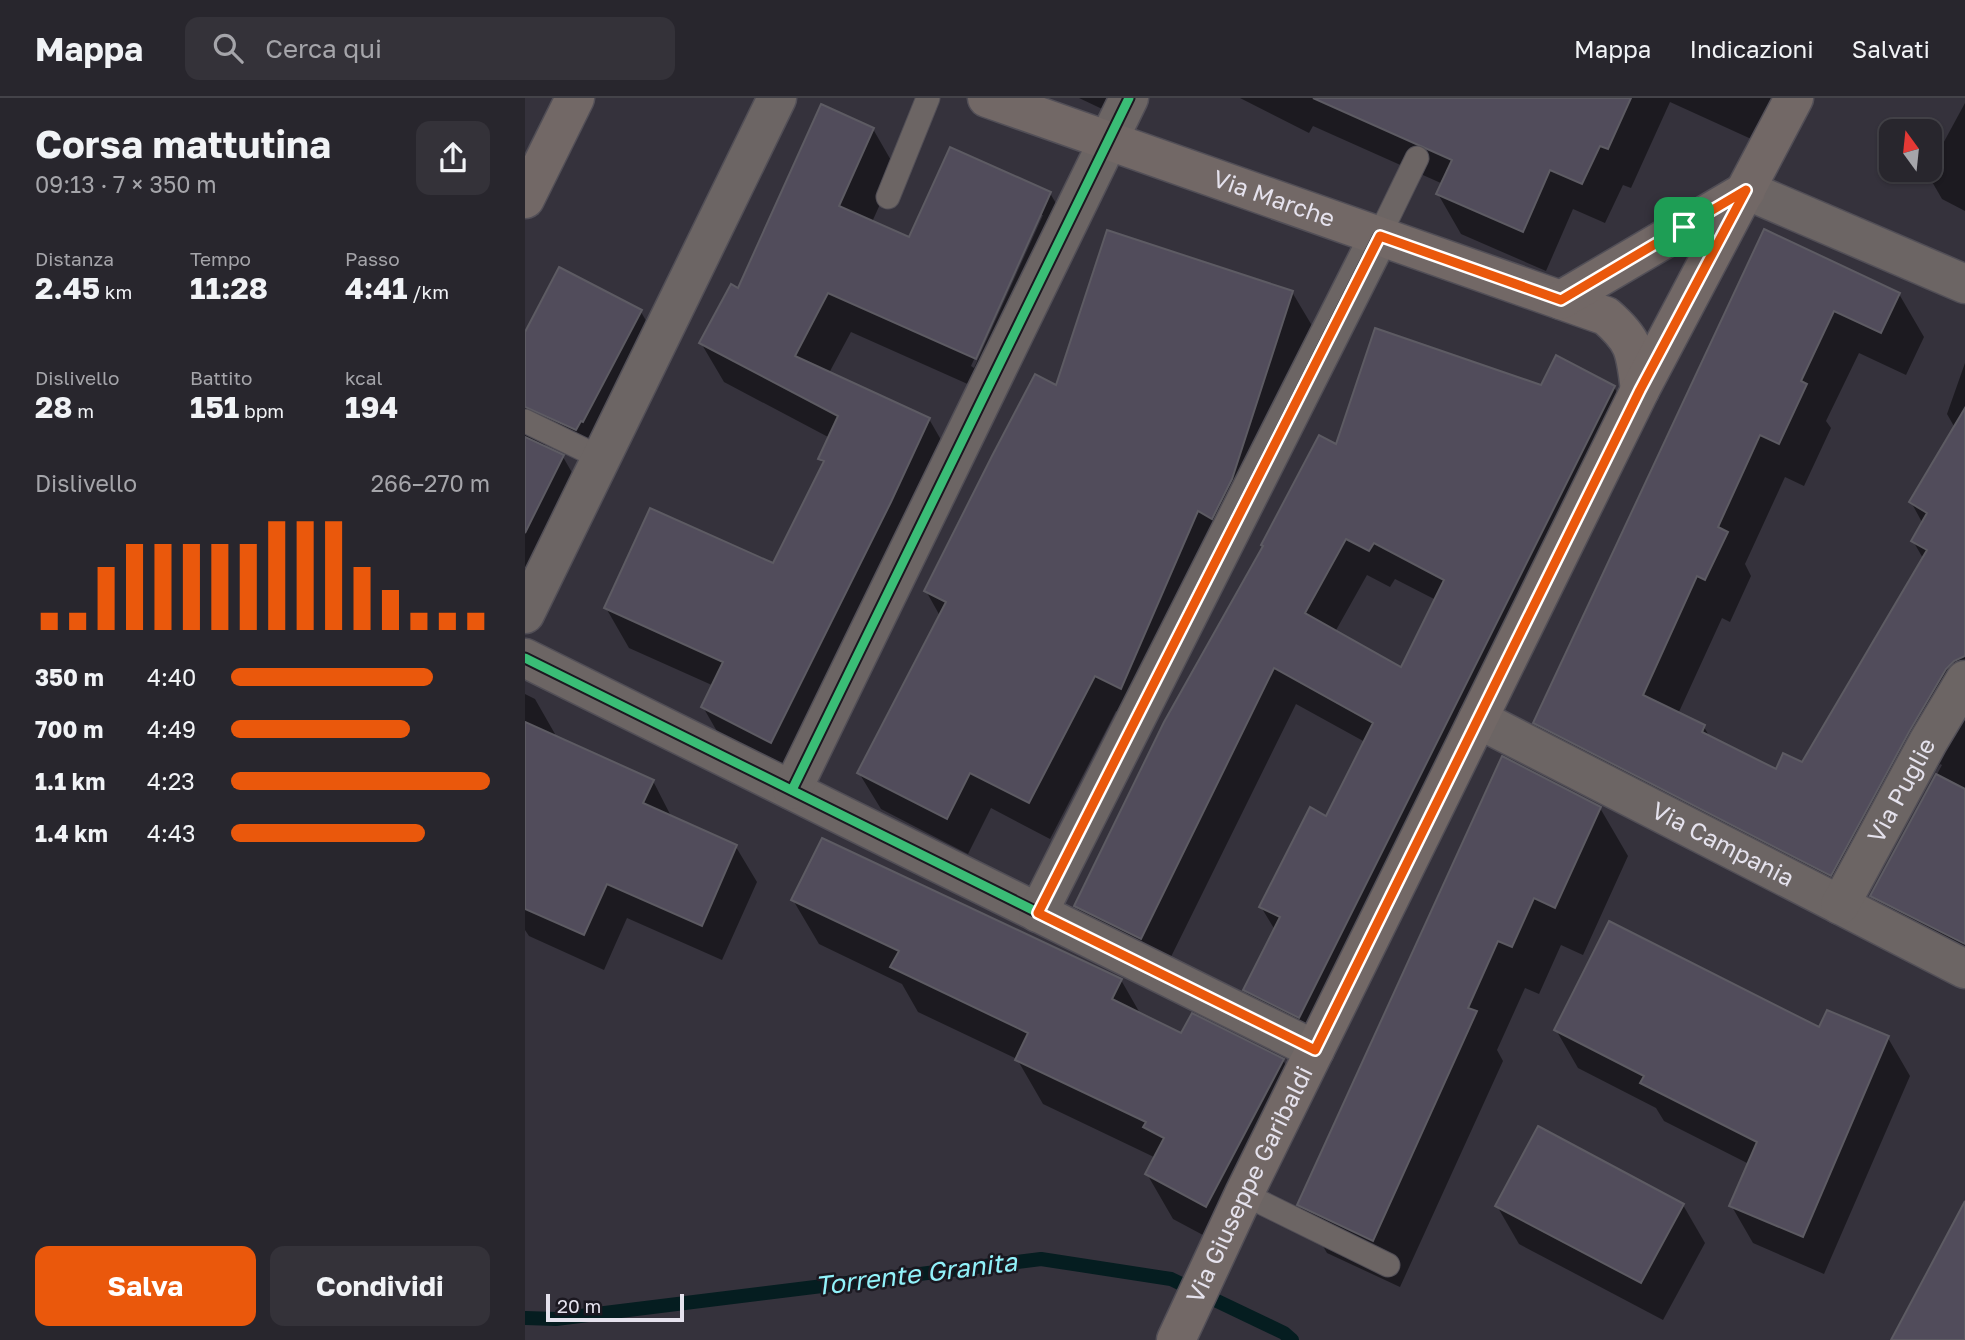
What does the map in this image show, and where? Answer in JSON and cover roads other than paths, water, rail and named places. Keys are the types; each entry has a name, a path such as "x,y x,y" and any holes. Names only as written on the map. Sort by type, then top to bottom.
{"main road":[{"path":"525,199 575,98"},
{"name":"Via Marche","path":"987,98 1606,316 1625,332 1635,351 1640,390"},
{"name":"Via Giuseppe Garibaldi","path":"1176,1340 1226,1230 1640,390 1794,98"},
{"path":"1561,300 1746,190"}],"street":[{"path":"525,614 777,98"},
{"path":"792,790 1129,98"},
{"path":"1746,190 1965,284"},
{"path":"1038,913 1380,236"},
{"path":"525,658 1315,1050"},
{"name":"Via Puglie","path":"1840,905 1928,742 1965,680"},
{"name":"Via Campania","path":"1478,719 1965,969"}],"lane":[{"path":"888,197 928,98"},
{"path":"1380,236 1417,158"},
{"path":"525,421 601,458"},
{"path":"1244,1194 1388,1265"}],"waterway":[{"name":"Torrente Granita","path":"525,1318 556,1319 1041,1259 1171,1279 1284,1333 1292,1340"}]}
